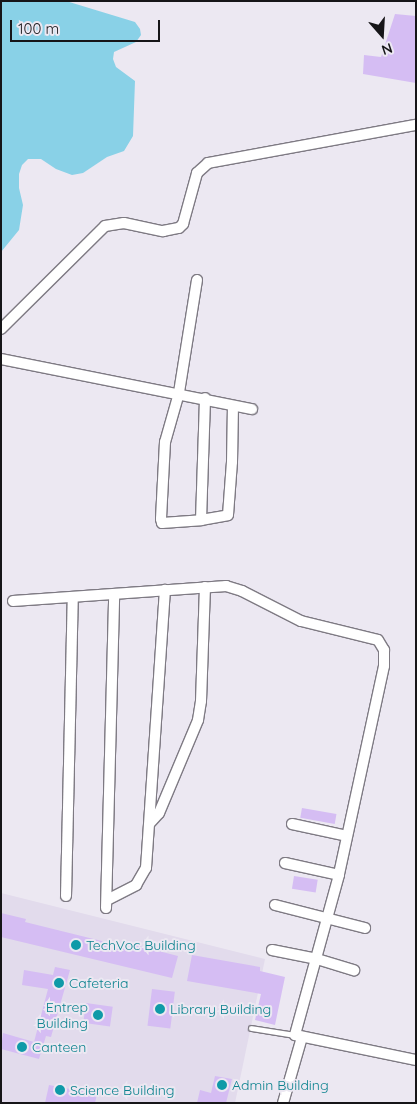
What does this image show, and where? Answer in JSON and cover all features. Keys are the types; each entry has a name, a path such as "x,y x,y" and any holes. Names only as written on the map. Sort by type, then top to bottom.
{"street":[{"path":"1,329 105,226 124,223 163,231 179,228 183,224 197,173 208,163 416,125"},
{"path":"197,280 179,393 166,442 162,523 226,516 229,512 233,406"},
{"path":"1,359 205,398 252,409"},
{"path":"201,520 205,398"},
{"path":"12,601 226,586 236,589 301,621 371,637 381,643 385,654 384,666 339,875 283,1103"},
{"path":"150,823 159,813 198,720 201,701 205,587"},
{"path":"114,594 107,904 131,889 144,874 150,823 165,590"},
{"path":"66,896 73,596"},
{"path":"292,824 347,836"},
{"path":"285,863 339,875"},
{"path":"275,905 365,928"},
{"path":"272,950 317,959 354,970"},
{"path":"298,1036 416,1060"}],"lane":[{"path":"251,1028 298,1036"}],"shaded area":[{"path":"1,893 265,959 235,1103 1,1103"}],"water":[{"path":"1,1 66,1 135,22 140,29 141,35 136,42 114,52 113,59 116,67 135,81 133,136 124,151 107,157 83,173 72,175 56,169 41,159 28,159 22,165 19,174 19,188 23,205 19,230 1,252"}],"building":[{"path":"395,14 416,16 416,83 363,74 364,55 381,57"},
{"path":"302,808 336,814 335,824 300,818"},
{"path":"294,876 318,880 316,893 292,889"},
{"path":"1,913 26,919 25,922 134,949 135,945 178,956 172,978 1,937"},
{"path":"192,955 260,967 260,971 285,977 275,1025 255,1020 261,994 187,981"},
{"path":"55,967 70,970 51,1037 46,1036 39,1059 1,1049 3,1033 34,1042 48,989 22,985 24,970 53,975"},
{"name":"Library Building","path":"152,989 175,992 170,1029 147,1026"},
{"name":"Entrep Building","path":"86,1003 113,1007 110,1027 83,1023"},
{"name":"Admin Building","path":"215,1076 232,1079 226,1103 197,1103 200,1090 211,1093"},
{"name":"Science Building","path":"49,1085 97,1094 95,1103 45,1103"}],"place":[{"name":"TechVoc Building","path":"76,945"},
{"name":"Cafeteria","path":"59,983"},
{"name":"Library Building","path":"160,1009"},
{"name":"Entrep Building","path":"98,1015"},
{"name":"Canteen","path":"22,1047"},
{"name":"Admin Building","path":"222,1085"},
{"name":"Science Building","path":"60,1090"}]}
